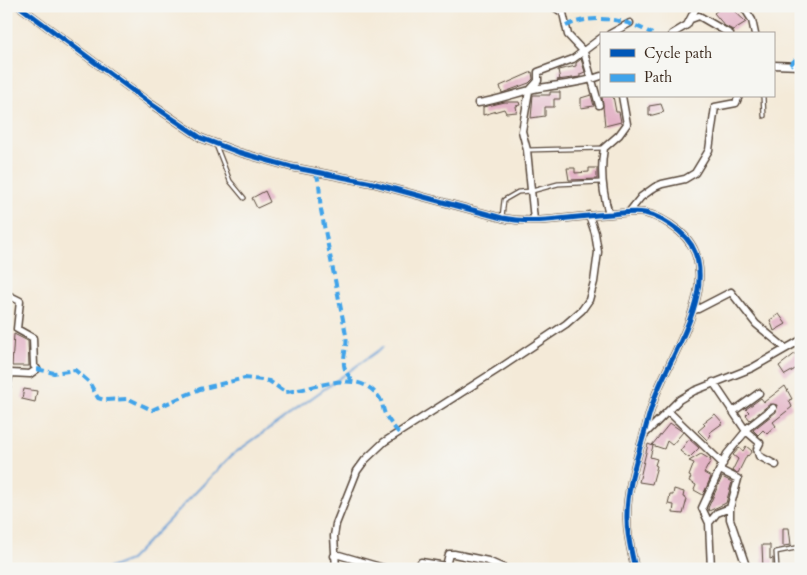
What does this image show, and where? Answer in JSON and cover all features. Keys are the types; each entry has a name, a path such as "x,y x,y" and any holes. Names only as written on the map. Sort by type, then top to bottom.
{"street":[{"path":"19,6 191,133 216,144 291,166 372,183 521,222 629,212 646,213 658,218 690,241 698,258 698,291 693,310 659,387 631,487 627,519 635,569"},
{"path":"553,6 563,13 568,35 584,52 599,105"},
{"path":"691,19 697,6"},
{"path":"743,6 752,20 755,32"},
{"path":"675,32 691,19 699,16 727,32"},
{"path":"614,32 630,24"},
{"path":"534,220 527,150 522,131 525,102 529,91 538,82 538,72 573,59 600,39"},
{"path":"774,65 801,66"},
{"path":"478,103 600,76"},
{"path":"608,214 601,182 604,148 619,135 626,124 622,98"},
{"path":"629,212 641,197 655,188 662,184 686,180 695,173 709,150 715,107 736,102 738,98"},
{"path":"336,569 334,536 336,524 357,471 365,460 384,442 566,324 582,310 591,291 598,252 595,233 589,215"},
{"path":"693,310 731,292 756,324 785,348"},
{"path":"6,294 20,301 17,329 33,338 34,366 37,368 30,374 10,373 6,390"},
{"path":"644,436 679,400 713,382 752,368 801,340"},
{"path":"713,382 746,430 760,443 757,449 758,456 776,465"},
{"path":"734,412 759,393"},
{"path":"711,569 709,523 702,508 721,467 746,430 773,408"},
{"path":"668,411 721,467 738,479 730,508 730,519 747,569"},
{"path":"709,523 717,513 730,508"},
{"path":"334,556 339,554 387,569"},
{"path":"416,569 421,562 446,566 449,554 454,554 488,560 506,569"}],"lane":[{"path":"763,98 764,116"},
{"path":"216,144 230,181 244,198"},
{"path":"527,150 604,148"},
{"path":"502,218 504,200 507,196 558,184 601,182"},
{"path":"777,569 776,552 801,547"}],"building":[{"path":"723,6 729,6 746,22 733,30 725,26 714,13"},
{"path":"581,59 585,72 580,74 580,77 560,80 558,70 576,66 576,63"},
{"path":"532,72 533,79 529,83 502,93 500,86"},
{"path":"550,92 560,92 560,99 554,99 554,107 545,107 545,116 531,118 533,95 550,95"},
{"path":"591,95 594,106 581,108 581,98"},
{"path":"602,98 613,98 616,112 619,112 621,122 605,126"},
{"path":"505,102 519,102 520,105 516,106 517,112 506,113 504,109 483,115 483,107"},
{"path":"661,104 664,112 649,116 649,106"},
{"path":"567,168 575,168 575,173 589,172 589,168 597,168 597,179 569,180"},
{"path":"265,191 270,202 257,208 252,198"},
{"path":"779,314 786,324 774,331 770,320"},
{"path":"14,334 28,341 29,366 12,366"},
{"path":"801,349 801,373 797,368 785,375 779,366"},
{"path":"785,386 792,399 789,400 792,407 773,422 776,426 767,434 763,430 758,435 753,430 776,412 777,405 770,404 750,420 746,415 749,412 746,409 761,398 764,402"},
{"path":"24,389 37,391 35,402 22,399"},
{"path":"715,414 723,423 709,433 711,435 707,440 698,431 705,425 703,423"},
{"path":"670,423 683,432 672,445 667,441 664,449 652,445"},
{"path":"689,439 699,448 689,458 680,451"},
{"path":"648,444 653,446 650,457 657,459 652,484 639,482"},
{"path":"746,446 752,451 747,455 738,473 732,471 738,459 733,455 739,448 743,451"},
{"path":"701,454 711,460 704,473 711,477 703,495 694,490 696,485 689,481 694,463 689,461"},
{"path":"722,477 732,482 726,503 709,511 708,508"},
{"path":"674,489 684,492 683,497 687,499 683,514 673,513 674,505 668,504"},
{"path":"783,528 789,528 791,545 783,546"},
{"path":"762,545 770,545 770,559 773,558 773,568 763,569"}],"waterway":[{"path":"107,569 130,560 232,455 383,347"}],"marked path":[{"path":"566,26 576,22 599,19 621,21 648,32"},
{"path":"790,65 801,54"},
{"path":"316,173 321,210 346,335 344,365 347,374 353,381"},
{"path":"37,369 54,373 75,370 89,382 98,398 104,400 129,399 152,410 200,389 245,378 269,381 285,392 347,381 369,387 380,398 386,416 399,433"}],"cycle path":[{"path":"19,6 151,104 201,138 238,152 291,167 372,183 502,218 529,221 641,212 659,218 679,231 693,247 699,266 699,286 694,308 686,329 654,399 632,477 627,520 635,569"}]}
